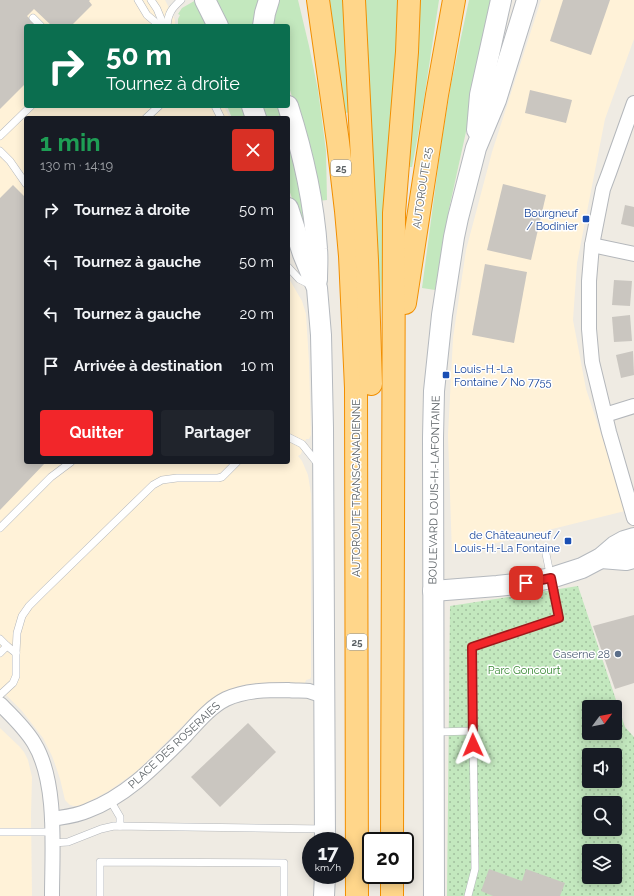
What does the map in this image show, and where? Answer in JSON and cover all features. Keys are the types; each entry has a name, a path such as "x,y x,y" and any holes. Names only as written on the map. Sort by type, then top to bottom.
{"highway":[{"path":"307,0 319,31"},
{"path":"318,0 319,31"},
{"path":"392,832 394,212 407,52 409,0"},
{"name":"AUTOROUTE 25","path":"394,376 430,137 454,0"},
{"path":"355,6 367,260 371,387 372,832"},
{"name":"AUTOROUTE TRANSCANADIENNE","path":"319,31 329,81 348,235 355,374 357,896"},
{"path":"372,884 372,896"},
{"path":"392,884 392,896"}],"main road":[{"path":"263,24 269,0"},
{"path":"476,148 480,95 501,0"},
{"name":"BOULEVARD LOUIS-H.-LAFONTAINE","path":"434,896 433,438 434,391 442,308 454,237 476,148 496,100 527,0"},
{"path":"289,108 301,156 311,205 317,250 317,288 322,381 325,832"},
{"path":"290,215 303,254 317,288"},
{"path":"433,591 526,583 551,578 582,568 601,558 615,546 634,538"},
{"path":"601,558 626,560 634,558"},
{"path":"324,896 325,884"}],"street":[{"path":"634,103 610,173 602,190 592,245 589,281 589,328 592,362 634,518"},
{"path":"592,245 634,254"},
{"path":"605,414 634,406"},
{"name":"PLACE DES ROSERAIES","path":"52,831 68,817 87,811 110,800 133,785 171,751 212,708 225,699 246,692 270,690 304,691 324,696"},
{"path":"0,704 28,734 43,762 50,794 52,831 52,896"}],"lane":[{"path":"138,0 147,15 158,24"},
{"path":"151,0 157,9 163,24"},
{"path":"167,24 171,11 181,0"},
{"path":"33,18 39,24"},
{"path":"0,136 29,108"},
{"path":"148,116 157,108"},
{"path":"0,151 10,161 24,181"},
{"path":"290,269 299,279 317,288"},
{"path":"290,437 302,444 323,470"},
{"path":"0,528 51,477 68,464"},
{"path":"0,695 13,683 16,676 17,633 22,616 29,606 152,486 162,480 177,478 222,477 235,464"},
{"path":"468,896 475,869 472,647 559,618 546,554"},
{"path":"0,639 16,653"},
{"path":"0,653 7,646"},
{"path":"433,732 473,731"},
{"path":"110,800 120,817 120,826"},
{"path":"0,832 52,831 68,842 107,827 120,826 302,834"},
{"path":"100,896 100,862 284,863 284,896"}],"shaded area":[{"path":"0,0 165,0 175,20 175,24 24,24 24,108 225,108 229,116 24,116 24,464 290,464 290,280 302,301 306,314 309,362 311,435 309,439 306,439 301,454 298,456 302,461 308,475 311,494 311,677 310,679 306,680 305,683 243,685 225,691 208,701 137,771 109,791 79,806 70,805 65,800 56,767 43,738 22,711 0,689"},
{"path":"541,0 634,0 634,39 605,119 577,263 573,320 586,389 619,488 625,511 452,554 448,435 453,338 466,250 492,152"},
{"path":"0,728 24,752 28,760 32,777 32,896 0,896"}],"green space":[{"path":"196,0 209,24 178,24 180,15 178,14 182,8"},
{"path":"213,0 263,0 257,24 225,24"},
{"path":"278,0 298,0 318,90 326,151 327,200 318,201 300,122 290,90 290,24 272,24"},
{"path":"327,0 346,0 352,112 345,113"},
{"path":"363,0 401,0 383,255 380,329"},
{"path":"418,0 439,0 421,119 412,167 408,167"},
{"path":"469,0 495,0 449,209 435,290 422,288 441,145 451,84"},
{"path":"228,108 244,108 247,116 231,116"},
{"path":"261,108 281,108 283,116 263,116"},
{"path":"290,142 309,238 300,220 290,192"},
{"name":"Parc Goncourt","path":"578,586 616,700 582,700 582,740 622,740 622,718 625,727 634,737 634,896 447,896 450,606"}],"building":[{"path":"0,0 90,0 89,1 92,5 73,24 50,24 34,9 27,16 35,24 24,24 24,85 0,109"},
{"path":"563,0 610,0 591,55 550,41"},
{"path":"530,90 572,100 566,123 525,113"},
{"path":"503,184 546,195 531,260 487,250"},
{"path":"13,185 24,196 24,464 44,464 0,510 0,198"},
{"path":"625,205 634,207 634,227 621,224"},
{"path":"485,264 527,272 514,343 472,335"},
{"path":"614,280 632,281 630,306 612,305"},
{"path":"630,315 632,341 614,342 612,317"},
{"path":"633,351 634,375 621,378 616,355"},
{"name":"Caserne 28","path":"634,615 634,683 615,689 593,626"},
{"path":"248,723 276,752 220,807 191,777"},
{"path":"489,869 522,881 526,869 565,883 560,896 493,896 481,891"}],"place":[{"name":"Bourgneuf / Bodinier","path":"586,219"},
{"name":"Louis-H.-La Fontaine / No 7755","path":"446,375"},
{"name":"de Châteauneuf / Louis-H.-La Fontaine","path":"568,541"},
{"name":"Caserne 28","path":"618,654"}],"route":[{"path":"473,745 472,647 559,618 551,578 526,583"}]}
